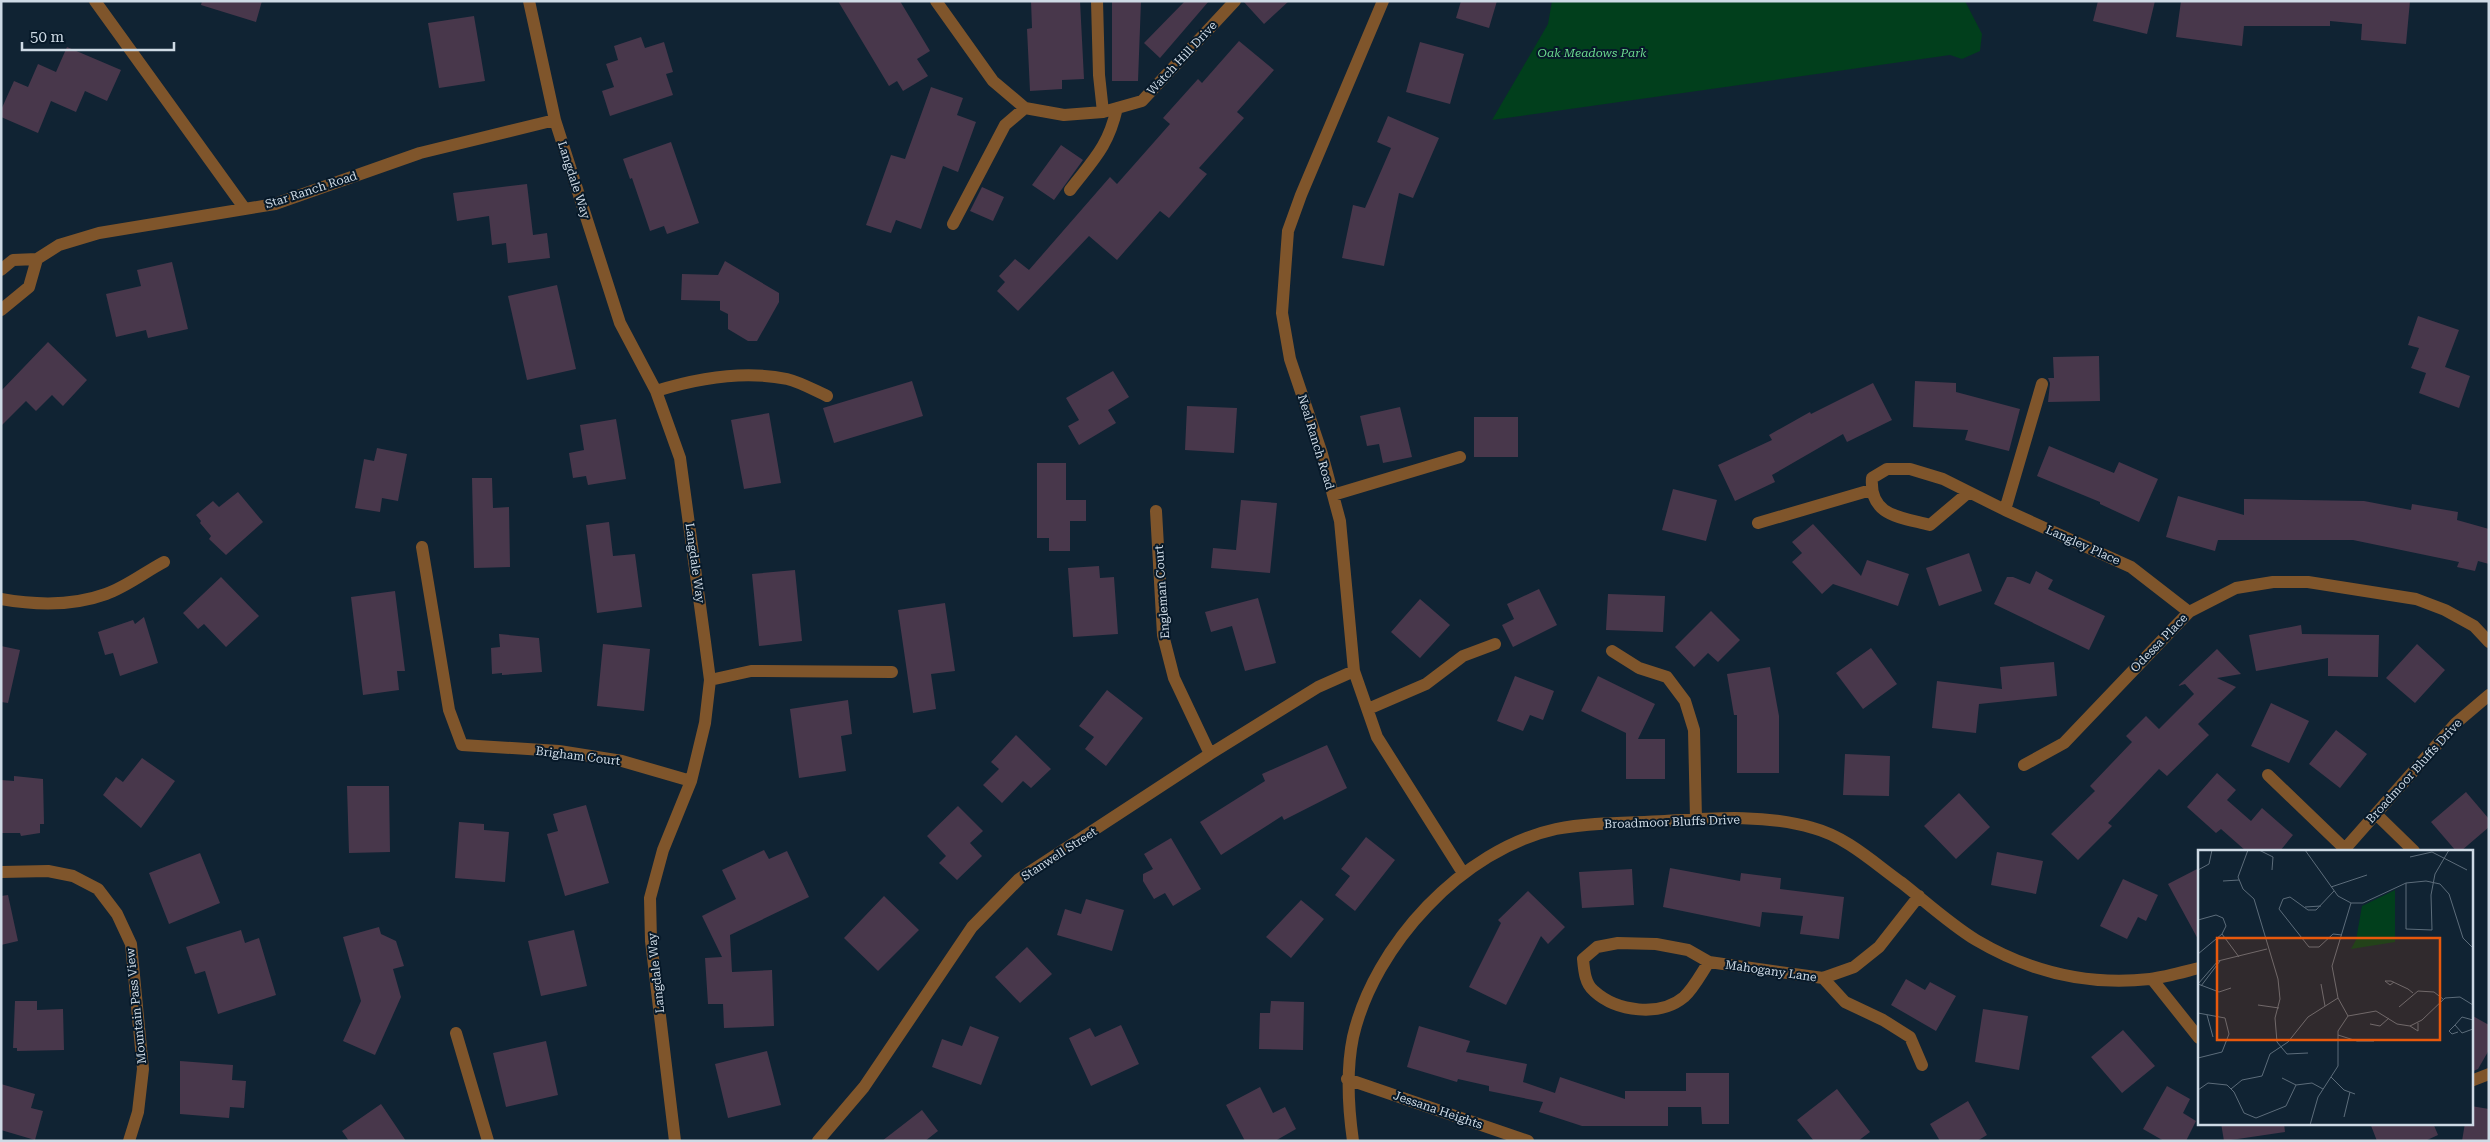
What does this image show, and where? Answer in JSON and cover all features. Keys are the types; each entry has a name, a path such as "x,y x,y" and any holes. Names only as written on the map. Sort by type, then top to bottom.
{"street":[{"path":"95,1 245,209"},
{"name":"Langdale Way","path":"529,1 555,120 620,324 656,391 680,458 710,680 705,722 691,781 663,850 650,898 651,941 675,1141"},
{"name":"Watch Hill Drive","path":"936,1 993,81 1026,108 1064,115 1103,112 1142,101 1235,1"},
{"path":"1097,1 1099,75 1103,112"},
{"name":"Neal Ranch Road","path":"1383,1 1301,195 1288,231 1283,270 1282,313 1290,359 1322,454 1340,521 1354,671 1377,737 1463,873"},
{"path":"953,224 1005,125 1026,108"},
{"path":"1070,190 1106,145 1117,108"},
{"name":"Star Ranch Road","path":"37,259 59,245 99,233 275,204 420,153 555,120"},
{"path":"1,270 12,260 37,259 28,288 1,310"},
{"path":"656,391 688,381 747,375 788,380 827,396"},
{"path":"2005,510 2042,384"},
{"path":"1333,495 1460,457"},
{"name":"Langley Place","path":"1871,490 1872,478 1887,469 1910,469 1943,479 2005,510 2131,567 2189,612"},
{"path":"1758,523 1871,490 1875,502 1891,515 1930,525 1969,492"},
{"name":"Engleman Court","path":"1156,511 1164,635 1174,678 1210,754"},
{"name":"Brigham Court","path":"422,547 450,710 462,745 559,751 613,759 691,781"},
{"path":"1,599 29,604 85,599 106,594 164,562"},
{"name":"Odessa Place","path":"2024,765 2064,742 2189,612 2236,588 2273,582 2308,582 2416,599 2445,610 2474,626 2489,642"},
{"path":"1368,709 1426,684 1463,656 1494,644"},
{"path":"1612,651 1639,668 1667,677 1686,702 1694,730 1696,819"},
{"path":"710,680 751,671 892,672"},
{"name":"Stanwell Street","path":"818,1141 864,1087 972,927 1018,879 1210,754 1318,687 1354,671"},
{"name":"Broadmoor Bluffs Drive","path":"2344,850 2456,722 2489,695"},
{"path":"2268,775 2344,850"},
{"path":"2376,814 2413,850"},
{"name":"Broadmoor Bluffs Drive","path":"1353,1141 1348,1079 1354,1036 1369,990 1386,959 1412,921 1463,873 1514,843 1555,830 1696,819 1772,819 1815,828 1846,842 1974,938 2010,958 2049,972 2091,981 2152,979 2198,968"},
{"name":"Mountain Pass View","path":"1,872 48,871 73,876 98,889 117,914 131,944 143,1069 138,1112 129,1141"},
{"name":"Mahogany Lane","path":"1709,962 1684,997 1664,1007 1642,1010 1617,1005 1593,991 1584,974 1583,959 1597,947 1618,943 1656,944 1688,950 1709,962 1823,978 1854,967 1879,947 1920,896"},
{"path":"1823,978 1845,1002 1883,1020 1910,1037 1922,1064"},
{"path":"2152,979 2198,1037"},
{"path":"456,1033 488,1141"},
{"path":"2472,1081 2489,1074"},
{"name":"Jessana Heights","path":"1348,1079 1528,1141"}],"green space":[{"name":"Oak Meadows Park","path":"1552,1 1965,1 1982,34 1980,51 1962,59 1950,55 1492,120 1548,24"}],"building":[{"path":"202,1 262,1 256,22 201,5"},
{"path":"838,1 900,1 930,51 917,59 928,76 903,91 897,81 889,86"},
{"path":"1031,1 1080,1 1084,79 1062,80 1062,89 1030,91 1027,29 1032,28"},
{"path":"1112,1 1141,1 1138,81 1112,81"},
{"path":"1185,1 1209,1 1160,58 1144,43"},
{"path":"1243,1 1289,1 1264,24"},
{"path":"1461,1 1497,1 1489,28 1456,18"},
{"path":"2098,1 2155,1 2147,34 2093,21"},
{"path":"2181,1 2410,1 2406,44 2361,40 2362,24 2330,21 2330,26 2244,26 2242,46 2176,37"},
{"path":"474,16 485,81 439,88 428,23"},
{"path":"641,37 645,48 664,42 673,72 666,74 673,95 610,116 602,91 614,87 606,64 618,60 614,46"},
{"path":"1239,41 1274,70 1237,112 1244,118 1199,168 1207,174 1169,218 1160,211 1117,260 1089,236 1018,311 997,291 1005,282 999,276 1015,259 1029,270 1110,177 1117,184 1170,124 1163,118 1198,79 1202,83"},
{"path":"1420,42 1464,54 1450,104 1406,92"},
{"path":"67,47 121,70 107,101 85,91 76,112 51,101 38,133 1,117 1,110 14,81 28,87 38,64 56,72"},
{"path":"931,87 963,98 957,115 976,122 958,172 943,166 921,229 896,220 891,233 866,225 891,155 905,159"},
{"path":"1388,116 1439,138 1413,198 1399,193 1384,266 1342,258 1353,205 1365,208 1391,148 1377,142"},
{"path":"671,142 699,223 667,234 664,226 650,231 632,178 630,179 623,159"},
{"path":"1061,145 1083,160 1054,200 1032,185"},
{"path":"527,184 533,235 547,233 550,258 508,263 506,243 492,245 489,216 457,221 453,193"},
{"path":"982,187 1004,197 993,221 970,211"},
{"path":"725,261 779,293 779,302 757,341 748,341 728,329 728,314 720,310 720,301 681,300 682,274 718,275"},
{"path":"172,262 188,329 148,338 146,330 116,337 106,294 141,286 137,270"},
{"path":"557,285 576,369 527,380 508,296"},
{"path":"2418,316 2459,330 2445,367 2470,376 2459,408 2419,393 2426,373 2411,368 2419,348 2408,345"},
{"path":"48,342 87,380 63,406 52,395 36,411 26,401 1,426 1,391"},
{"path":"2099,356 2100,401 2048,402 2050,383 2048,378 2054,378 2053,357"},
{"path":"1113,371 1129,397 1108,410 1116,423 1079,445 1068,426 1079,420 1066,398"},
{"path":"912,381 923,416 834,443 823,408"},
{"path":"1915,381 1956,383 1956,392 2020,409 2009,451 1965,440 1968,430 1913,427"},
{"path":"1873,383 1892,420 1847,442 1843,434 1772,475 1775,482 1735,501 1718,465 1772,440 1769,435 1810,412 1811,414"},
{"path":"1187,406 1237,408 1234,453 1185,450"},
{"path":"1400,407 1412,457 1383,463 1379,444 1367,446 1360,416"},
{"path":"769,413 781,483 744,489 731,420"},
{"path":"1474,417 1518,417 1518,457 1474,457"},
{"path":"616,419 626,479 588,485 586,476 573,478 569,453 584,450 580,425"},
{"path":"2049,446 2114,473 2119,462 2158,479 2139,522 2100,504 2100,502 2037,476"},
{"path":"377,448 407,454 398,501 382,498 380,512 355,508 364,459 374,461"},
{"path":"1037,463 1066,463 1066,500 1086,500 1086,521 1070,521 1070,551 1049,551 1049,538 1037,538"},
{"path":"472,478 492,478 493,508 509,507 510,567 474,568"},
{"path":"1673,489 1717,500 1706,541 1662,530"},
{"path":"238,492 263,522 226,555 209,539 211,536 196,515 213,501 219,507"},
{"path":"2178,496 2244,515 2244,499 2364,501 2411,510 2412,504 2458,512 2457,520 2489,529 2489,564 2478,561 2475,571 2457,567 2459,562 2353,540 2218,540 2215,551 2166,537"},
{"path":"1241,500 1277,503 1270,573 1211,568 1213,548 1236,550"},
{"path":"609,522 613,556 635,554 642,607 597,613 586,525"},
{"path":"1813,524 1861,576 1867,560 1909,574 1898,606 1833,584 1822,594 1792,562 1802,553 1792,542"},
{"path":"1969,553 1982,591 1939,606 1926,568"},
{"path":"1099,566 1100,578 1114,577 1118,634 1073,637 1068,568"},
{"path":"795,570 802,641 759,646 752,574"},
{"path":"2036,571 2053,580 2048,589 2105,616 2089,650 1994,604 2007,577 2013,577 2030,584"},
{"path":"221,577 259,616 226,647 204,624 198,629 183,613"},
{"path":"1539,589 1557,625 1513,647 1502,625 1514,619 1507,604"},
{"path":"395,591 405,671 397,671 399,690 363,695 351,597"},
{"path":"1608,594 1665,596 1663,632 1606,630"},
{"path":"1258,598 1276,663 1245,671 1232,626 1211,632 1205,612"},
{"path":"1420,599 1450,625 1420,658 1391,632"},
{"path":"945,603 955,671 931,674 936,709 913,713 898,610"},
{"path":"1711,611 1740,640 1718,662 1708,653 1694,667 1675,647"},
{"path":"144,617 158,663 120,676 113,653 105,655 98,632 133,620 135,624"},
{"path":"2301,625 2302,634 2379,635 2378,677 2328,676 2328,658 2256,671 2249,635"},
{"path":"499,634 539,638 542,672 492,674 491,648 500,647"},
{"path":"603,644 650,649 644,711 597,706"},
{"path":"2417,644 2445,670 2415,703 2386,678"},
{"path":"1,646 20,650 8,703 1,702"},
{"path":"1871,648 1897,684 1863,709 1836,673"},
{"path":"2217,649 2241,674 2217,678 2236,687 2198,724 2209,735 2167,776 2159,769 2108,823 2112,826 2078,860 2051,834 2095,791 2090,786 2132,742 2126,736 2146,716 2159,729 2194,694 2185,684 2178,686"},
{"path":"2054,662 2057,696 1979,704 1976,733 1932,728 1937,681 2002,689 2000,667"},
{"path":"1770,667 1779,716 1779,773 1737,773 1737,715 1734,715 1727,674"},
{"path":"1515,676 1554,691 1543,720 1530,715 1523,731 1497,721"},
{"path":"1598,676 1655,704 1638,739 1665,739 1665,779 1626,779 1626,733 1581,711"},
{"path":"1107,690 1143,718 1106,766 1085,749 1094,737 1079,726"},
{"path":"848,700 852,734 841,736 846,771 799,778 790,709"},
{"path":"2271,703 2309,721 2289,763 2251,746"},
{"path":"2336,730 2367,754 2340,788 2309,764"},
{"path":"1016,735 1051,769 1031,788 1023,781 1002,803 983,785 999,769 991,762"},
{"path":"1327,745 1347,788 1284,820 1282,816 1221,855 1200,822 1265,781 1262,774"},
{"path":"1845,754 1890,756 1889,796 1843,795"},
{"path":"142,758 175,781 141,828 103,795 116,777 123,782"},
{"path":"2217,773 2236,790 2227,800 2251,821 2262,808 2293,835 2281,850 2245,850 2221,829 2216,833 2187,807"},
{"path":"14,776 43,779 44,824 40,824 40,833 21,836 20,833 1,833 1,780 14,781"},
{"path":"347,786 389,786 390,852 349,853"},
{"path":"2466,792 2489,819 2489,827 2462,850 2455,850 2431,822"},
{"path":"1959,793 1990,827 1956,859 1924,826"},
{"path":"586,805 609,883 565,896 547,834 558,831 553,814"},
{"path":"958,806 983,831 970,843 982,856 957,880 939,863 946,856 927,836"},
{"path":"459,822 484,824 484,830 509,832 505,882 455,878"},
{"path":"1366,837 1395,860 1355,911 1335,895 1350,876 1341,869"},
{"path":"1171,838 1201,889 1173,906 1165,893 1154,899 1143,881 1143,874 1153,869 1144,854"},
{"path":"764,850 769,859 787,851 809,897 730,935 732,972 772,970 774,1026 724,1028 723,1004 708,1004 705,958 722,957 702,916 736,899 722,870"},
{"path":"1997,852 2043,861 2036,894 1991,885"},
{"path":"200,853 220,903 169,924 149,873"},
{"path":"1670,868 1740,881 1741,873 1781,878 1780,889 1844,897 1839,939 1800,934 1803,916 1762,912 1760,927 1663,907"},
{"path":"1632,869 1634,905 1582,908 1579,872"},
{"path":"2198,869 2198,939 2168,884"},
{"path":"2123,879 2158,895 2146,921 2138,917 2127,939 2100,926"},
{"path":"1528,891 1565,927 1548,944 1541,936 1506,1005 1469,987 1501,923 1498,920"},
{"path":"8,895 18,941 1,945 1,896"},
{"path":"884,896 919,930 878,971 844,938"},
{"path":"1086,899 1124,910 1112,951 1057,935 1065,909 1081,914"},
{"path":"1301,900 1324,919 1291,958 1266,937"},
{"path":"379,927 381,934 396,941 404,966 393,969 401,997 375,1055 343,1041 361,1001 343,937"},
{"path":"241,930 245,943 259,938 276,995 218,1014 205,971 195,974 186,947"},
{"path":"574,930 587,986 541,996 528,941"},
{"path":"1027,947 1052,974 1020,1003 995,977"},
{"path":"1906,979 1925,990 1930,982 1956,996 1936,1031 1891,1005"},
{"path":"15,1001 37,1001 37,1010 63,1009 64,1050 17,1051 17,1048 13,1048"},
{"path":"1271,1001 1304,1002 1303,1050 1259,1049 1260,1013 1270,1013"},
{"path":"1983,1009 2028,1016 2019,1070 1975,1062"},
{"path":"2472,1016 2489,1025 2489,1050 2478,1069 2472,1072"},
{"path":"1121,1025 1139,1064 1091,1086 1069,1038 1090,1028 1095,1037"},
{"path":"970,1026 999,1037 981,1085 932,1067 942,1039 962,1046"},
{"path":"1419,1026 1470,1041 1466,1052 1527,1064 1523,1082 1555,1093 1560,1077 1625,1099 1625,1091 1686,1091 1686,1073 1729,1073 1729,1124 1702,1124 1701,1107 1668,1107 1668,1126 1582,1126 1539,1112 1543,1102 1489,1091 1489,1086 1458,1079 1457,1082 1407,1067"},
{"path":"2123,1030 2155,1066 2122,1093 2091,1057"},
{"path":"546,1041 558,1095 506,1107 493,1053"},
{"path":"767,1051 781,1105 728,1118 715,1064"},
{"path":"180,1061 233,1065 232,1080 246,1081 244,1108 230,1107 229,1118 180,1114"},
{"path":"1,1084 35,1094 31,1108 43,1111 35,1140 1,1130"},
{"path":"2167,1086 2190,1099 2183,1113 2196,1121 2186,1141 2164,1141 2143,1129"},
{"path":"1260,1087 1273,1113 1285,1107 1296,1129 1275,1141 1245,1141 1226,1105"},
{"path":"1837,1089 1870,1132 1858,1141 1814,1141 1797,1120"},
{"path":"1968,1101 1987,1135 1977,1141 1940,1141 1930,1124"},
{"path":"381,1104 406,1141 349,1141 342,1131"},
{"path":"2472,1106 2489,1109 2489,1141 2462,1141 2465,1124 2472,1124"},
{"path":"922,1110 938,1131 925,1141 882,1141"},
{"path":"2221,1124 2284,1124 2285,1132 2224,1141"},
{"path":"2370,1124 2433,1124 2438,1135 2425,1141 2377,1141"}]}
